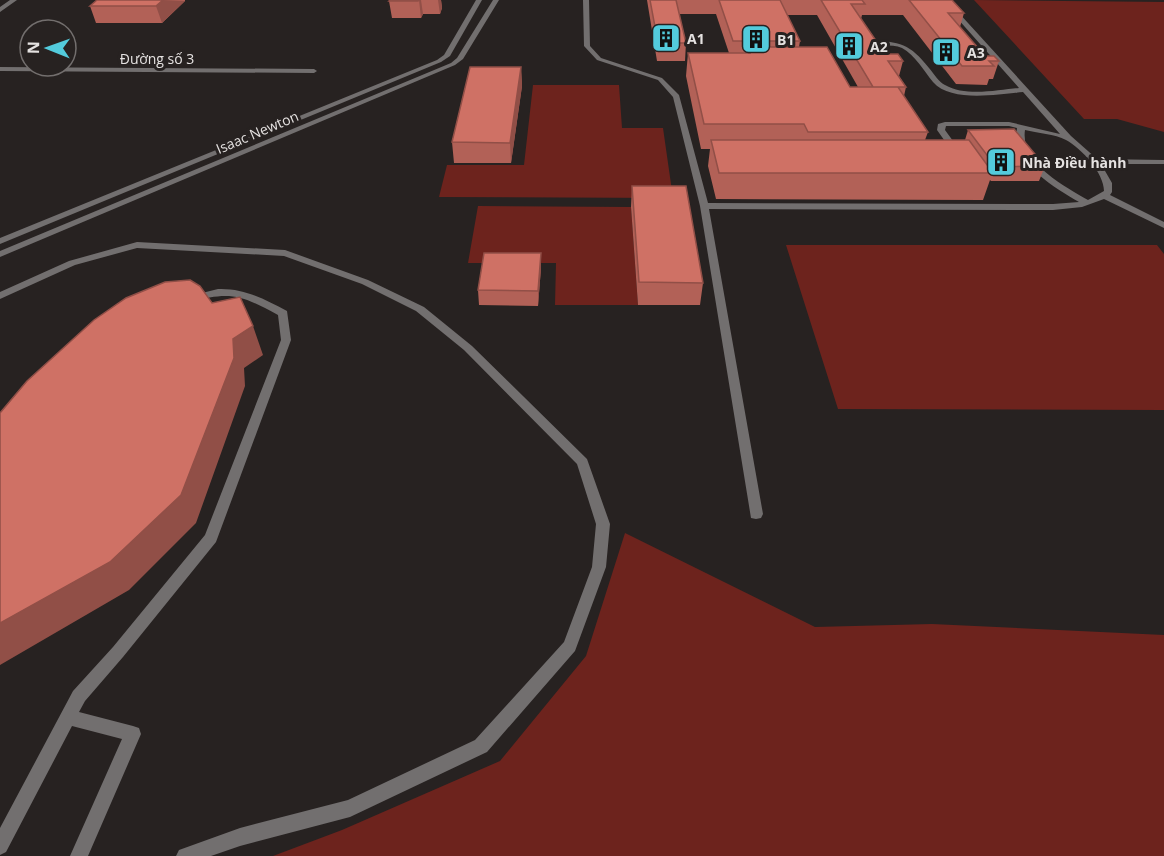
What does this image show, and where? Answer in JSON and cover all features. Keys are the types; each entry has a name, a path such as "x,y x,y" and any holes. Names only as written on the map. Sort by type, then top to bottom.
{"street":[{"path":"0,10 14,0"},
{"name":"Isaac Newton","path":"0,241 439,61 447,56 479,0"},
{"name":"Isaac Newton","path":"0,254 453,64 460,59 496,0"},
{"path":"586,0 587,46 599,59 660,79 676,97 704,206 756,514"},
{"path":"704,206 1053,207 1087,203 1105,196 1108,192 1108,183 1095,162 1068,138 945,0"},
{"path":"869,43 891,43 909,48 946,89 970,92 1025,90"},
{"name":"Đường số 3","path":"0,69 314,71"},
{"path":"961,159 941,130 941,126 995,123 1068,138"},
{"path":"1021,127 1020,142 1030,158 1065,192 1087,203"},
{"path":"1095,162 1164,162"},
{"path":"1105,196 1164,225"},
{"path":"988,197 995,207"},
{"path":"0,296 72,263 137,245 285,253 345,275 420,309 468,348 583,462 603,524 599,567 570,646 481,746 350,808 240,837 185,856"},
{"path":"0,846 79,696 211,538 286,340 283,313 243,292 213,292 175,306"},
{"path":"67,717 133,734 79,856"}],"shaded area":[{"path":"974,0 1164,2 1164,132 1117,119 1084,119"},
{"path":"533,85 619,85 622,128 663,128 673,198 439,197 447,165 524,165"},
{"path":"478,206 631,207 638,305 555,305 556,263 468,263"},
{"path":"786,245 1157,245 1164,254 1164,410 838,409"},
{"path":"625,533 815,627 932,624 1164,635 1164,856 273,856 342,830 500,761 586,656"}],"building":[{"path":"97,0 163,0 156,6 90,6"},
{"path":"390,0 419,0 389,1"},
{"path":"650,0 676,0 686,43 658,43"},
{"path":"719,0 780,0 800,41 733,41"},
{"path":"821,0 862,0 865,4 851,4 885,54 898,54 903,61 888,61 906,87 873,87"},
{"path":"909,0 952,0 964,13 948,13 985,56 994,56 999,61 989,61 994,66 962,66"},
{"path":"748,47 827,47 850,87 898,87 928,132 808,132 804,124 704,124 688,53 750,53"},
{"path":"470,67 521,67 510,143 452,142"},
{"path":"1014,129 1045,166 996,167 968,130"},
{"path":"711,140 969,140 993,173 719,173"},
{"path":"632,186 686,186 703,283 639,282"},
{"path":"484,253 541,253 538,291 478,290"},
{"path":"190,280 200,286 212,303 240,297 253,326 233,339 234,358 181,495 110,562 0,623 0,413 27,381 94,320 126,298 165,282"}],"place":[{"name":"A1","path":"666,38"},
{"name":"B1","path":"756,39"},
{"name":"A2","path":"849,46"},
{"name":"A3","path":"946,52"},
{"name":"Nhà Điều hành","path":"1001,162"}]}
